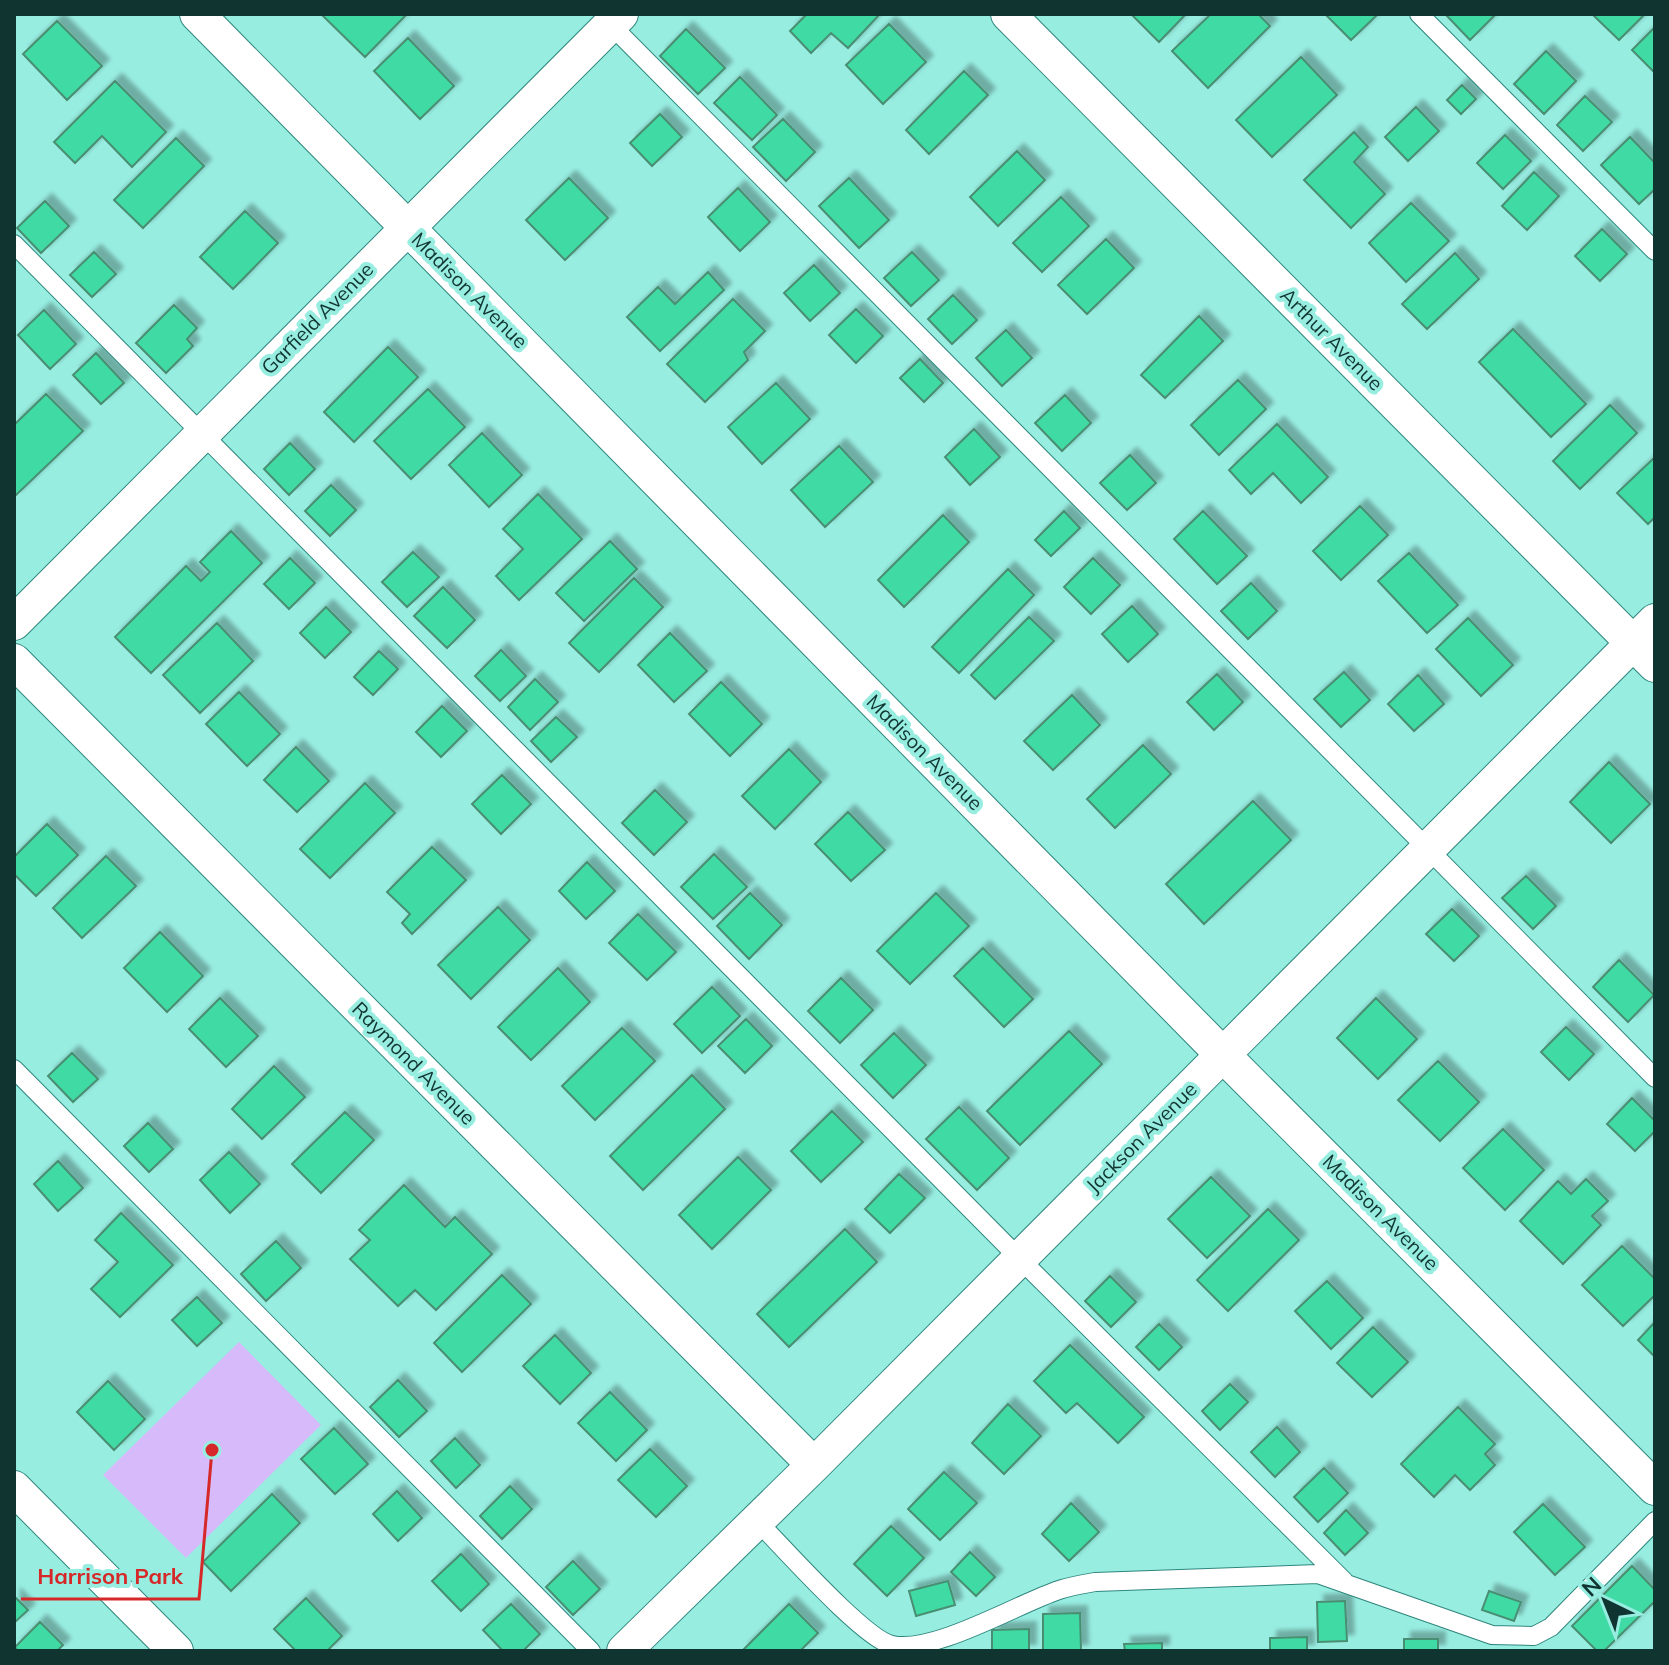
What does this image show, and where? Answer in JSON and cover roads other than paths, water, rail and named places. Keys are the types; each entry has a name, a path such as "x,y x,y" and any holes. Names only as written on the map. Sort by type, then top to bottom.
{"street":[{"name":"Madison Avenue","path":"197,14 1223,1055 1655,1488"},
{"name":"Arthur Avenue","path":"1008,14 1648,643"},
{"name":"Garfield Avenue","path":"14,623 611,18"},
{"name":"Jackson Avenue","path":"624,1651 814,1465 1428,849 1648,643"},
{"name":"Raymond Avenue","path":"14,661 814,1465"},
{"path":"20,1505 176,1651"}],"lane":[{"path":"1419,14 1655,251"},
{"path":"611,18 1655,1078"},
{"path":"14,244 1019,1258 1344,1581"},
{"path":"14,1069 591,1651"},
{"path":"757,1521 861,1626 891,1645 914,1645 960,1632 1061,1589 1095,1582 1318,1574 1492,1635 1534,1636 1551,1627 1655,1521"}],"place":[{"name":"Harrison Park","path":"212,1450"}]}
